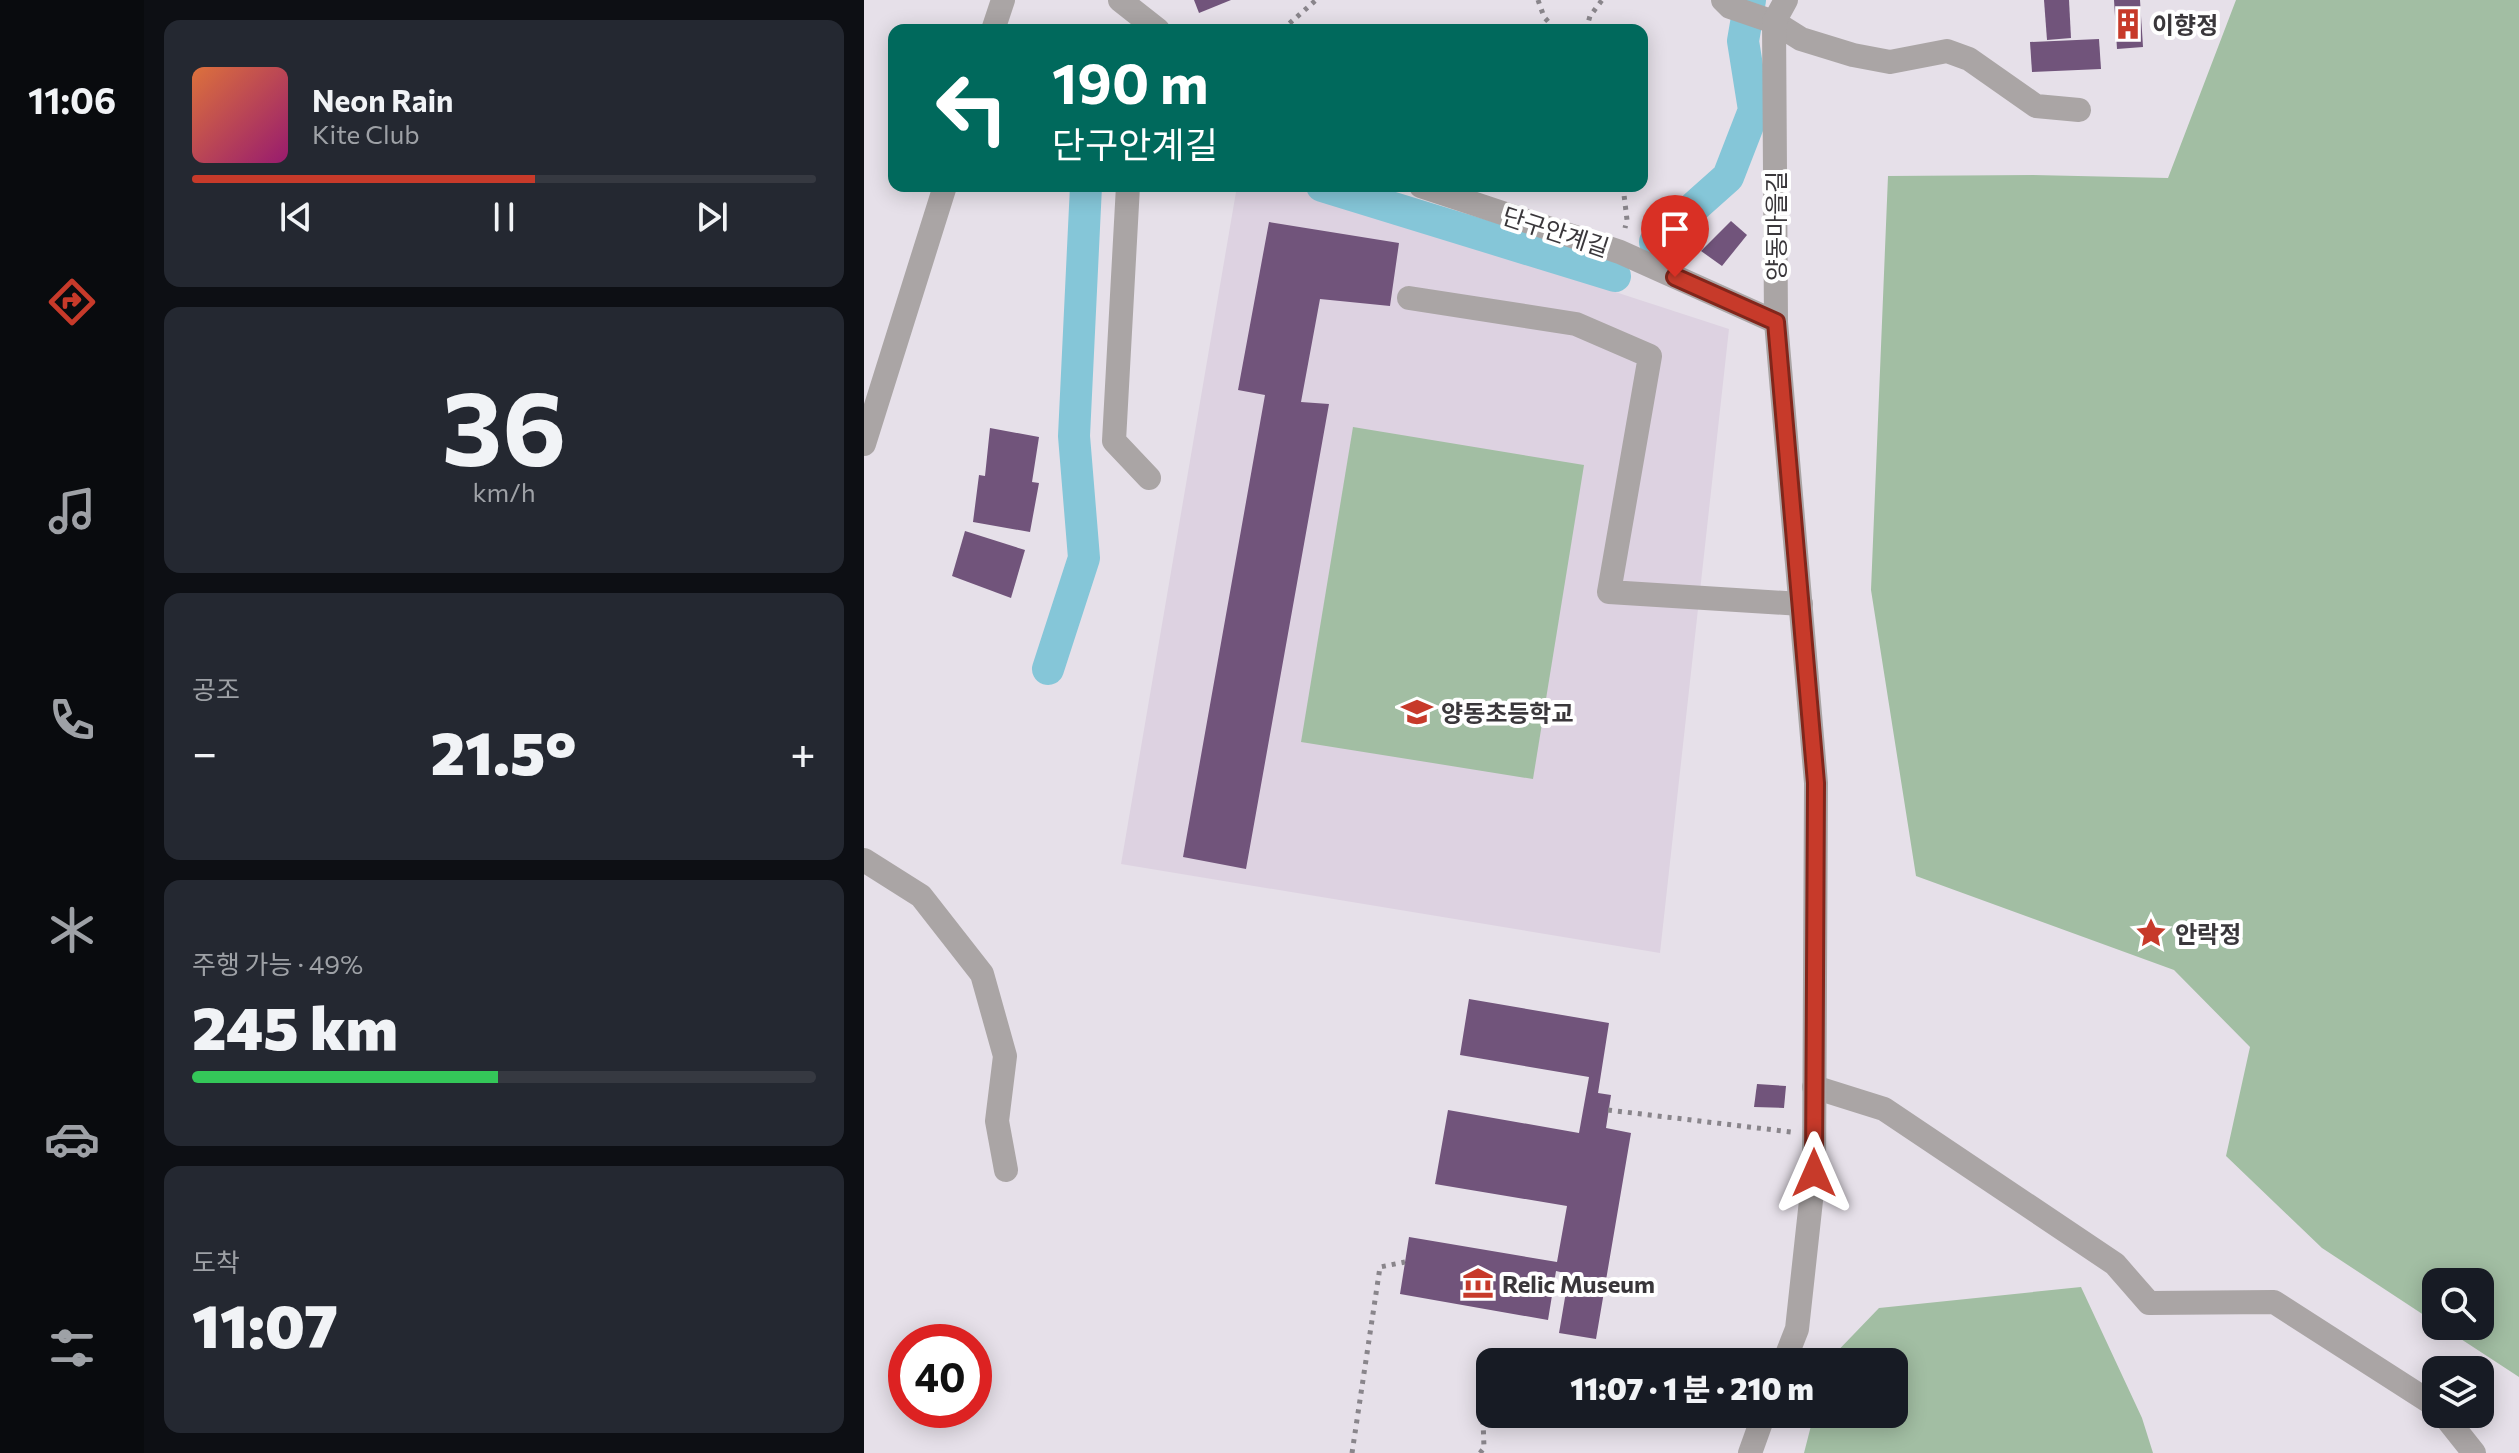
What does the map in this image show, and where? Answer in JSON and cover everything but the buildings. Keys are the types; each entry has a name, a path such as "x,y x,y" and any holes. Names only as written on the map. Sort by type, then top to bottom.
{"street":[{"path":"995,24 1003,0"},
{"path":"1120,0 1150,24"},
{"name":"양동마을길","path":"1786,0 1773,21 1776,322 1816,783 1814,1173 1797,1329 1790,1348"},
{"path":"1727,3 1773,21 1801,39 1853,55 1890,62 1947,51 1969,59 2036,106 2079,110"},
{"path":"864,444 943,192"},
{"path":"1128,192 1114,441 1149,478"},
{"name":"단구안계길","path":"1439,192 1620,252 1776,322"},
{"path":"1409,298 1576,324 1650,356 1609,592 1801,604"},
{"path":"864,860 921,896 982,974 1005,1056 997,1121 1006,1170"},
{"path":"1814,1087 1884,1109 2115,1264 2149,1303 2274,1302 2422,1397"},
{"path":"1750,1453 1759,1428"},
{"path":"2454,1428 2474,1453"}],"path":[{"path":"1289,24 1316,0"},
{"path":"1538,0 1544,17 1550,24"},
{"path":"1588,24 1602,0"},
{"path":"1620,252 1627,220 1624,192"},
{"path":"1608,1110 1796,1133"},
{"path":"1352,1453 1380,1267 1405,1262"},
{"path":"1480,1453 1484,1448 1483,1428"}],"shaded area":[{"name":"양동초등학교","path":"1236,192 1308,192 1729,329 1660,953 1121,864"}],"green space":[{"path":"2236,0 2519,0 2519,1377 2494,1361 2494,1356 2487,1356 2462,1340 2494,1340 2494,1268 2422,1268 2422,1314 2322,1248 2226,1156 2250,1047 2174,970 1916,876 1871,590 1888,176 2168,178"},
{"path":"1353,427 1584,465 1533,779 1301,742"},
{"path":"2081,1287 2142,1418 2153,1453 1804,1453 1810,1428 1908,1428 1908,1348 1840,1348 1879,1308"}],"waterway":[{"path":"1655,242 1728,177 1754,110 1743,41 1750,0"},
{"path":"1048,669 1084,558 1074,436 1086,192"},
{"path":"1342,192 1615,276"}],"place":[{"name":"이향정","path":"2128,24"},
{"name":"양동초등학교","path":"1417,712"},
{"name":"안락정","path":"2151,933"},
{"name":"Relic Museum","path":"1478,1283"}],"route":[{"path":"1675,277 1776,322 1816,783 1814,1173"}]}
